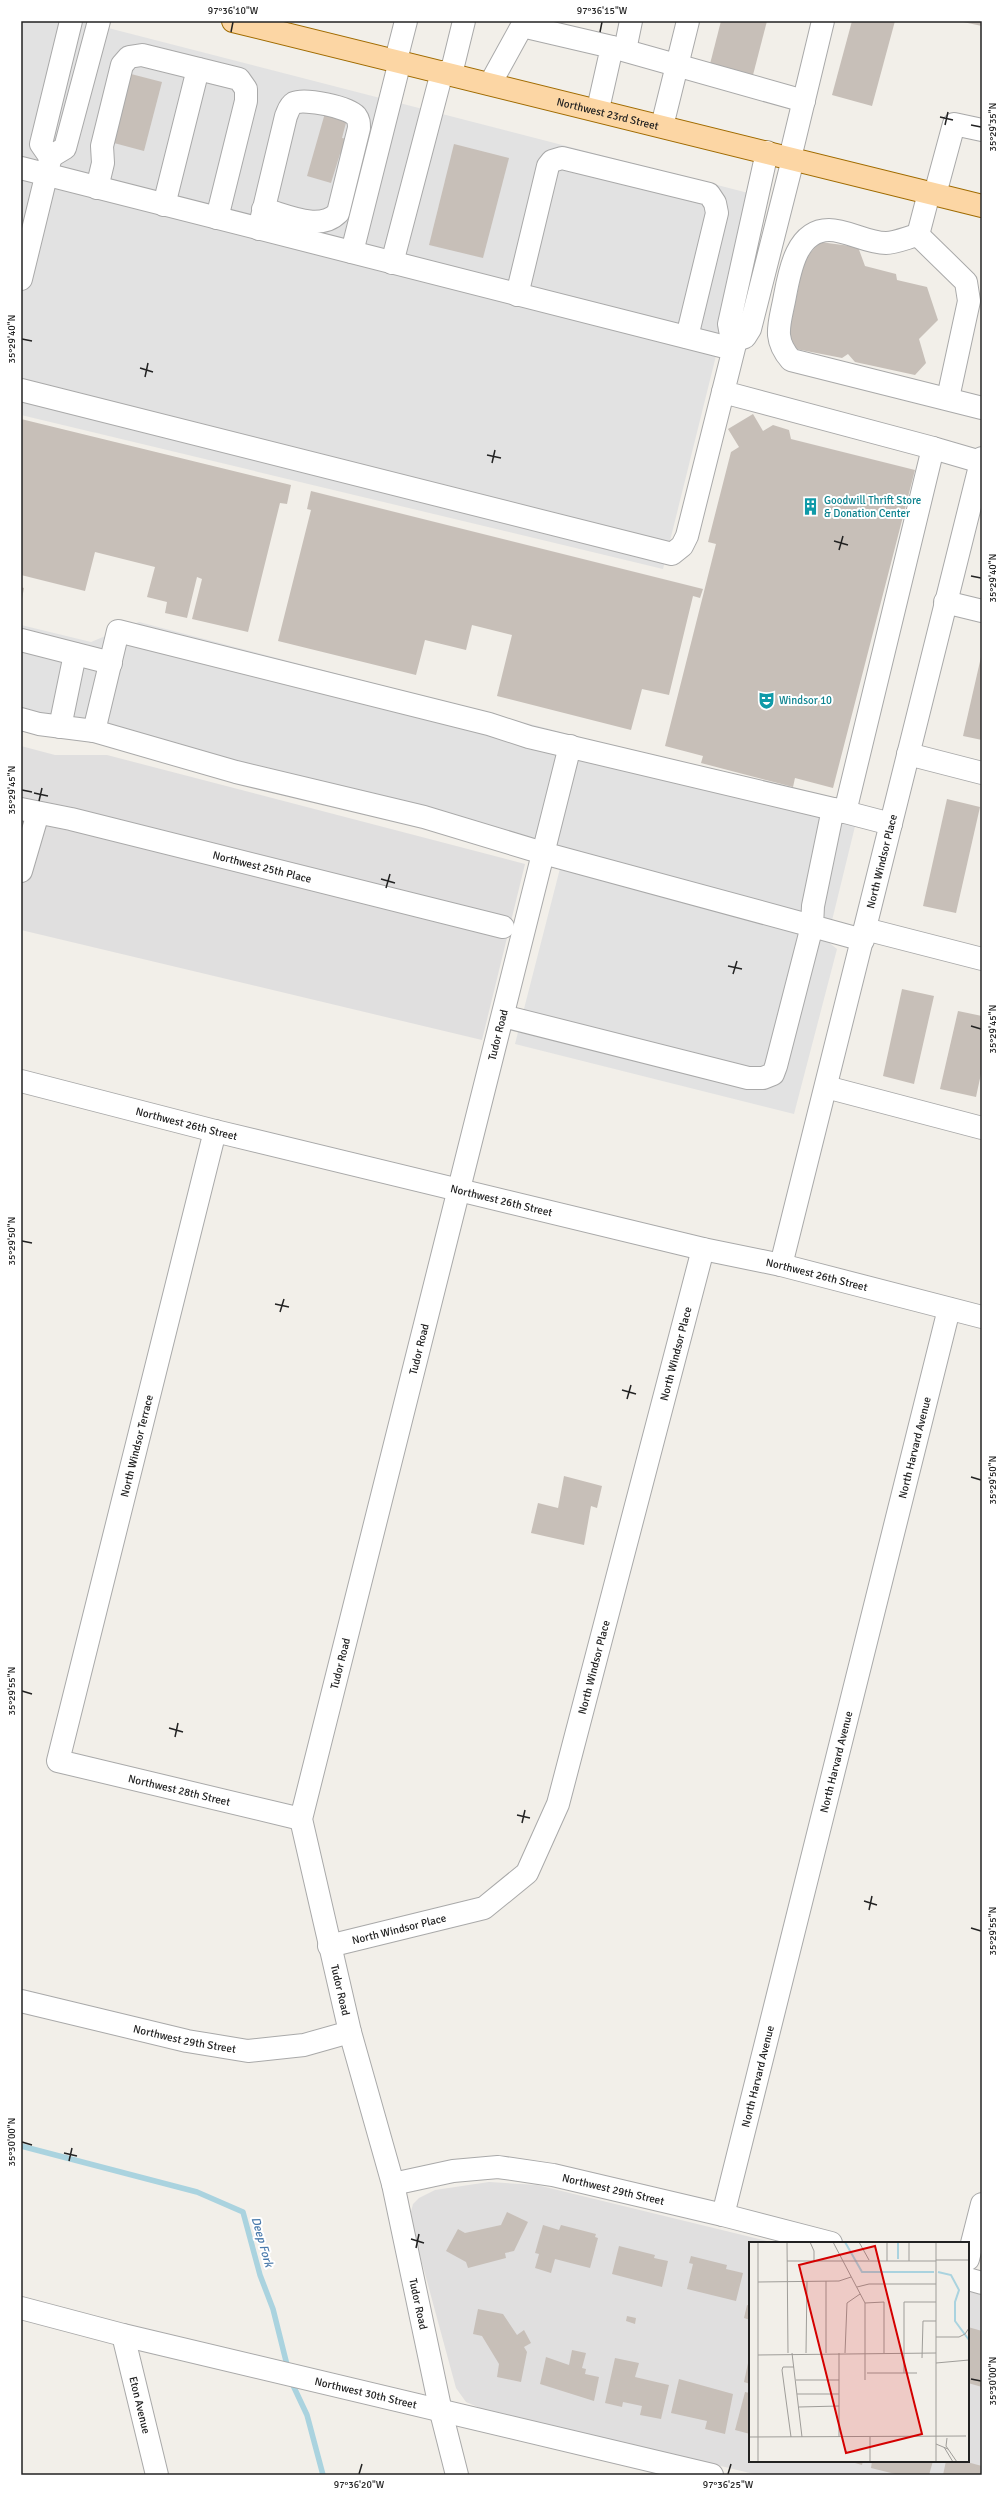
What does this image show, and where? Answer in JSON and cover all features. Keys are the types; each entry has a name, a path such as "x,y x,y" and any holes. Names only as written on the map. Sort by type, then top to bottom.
{"main road":[{"name":"Northwest 23rd Street","path":"233,21 287,27 398,61 982,206"}],"street":[{"path":"49,166 41,144 71,21"},
{"path":"21,280 49,166 65,148 99,21"},
{"path":"352,252 398,61 406,21"},
{"path":"392,262 447,73 464,21"},
{"path":"598,110 618,48 632,21"},
{"path":"662,126 688,21"},
{"path":"261,219 352,252 687,337 735,345 745,337 750,329 823,21"},
{"path":"490,84 522,26 618,48 804,101"},
{"path":"97,188 103,163 102,146 122,65 129,56 142,55 239,79 246,89 246,100 217,218"},
{"path":"164,205 198,69"},
{"path":"21,168 49,166 97,188 217,218 318,222 332,218 338,213 359,128 359,121 350,111 309,101 293,104 286,116 261,219"},
{"path":"918,235 954,124 982,130"},
{"path":"21,390 672,554 682,546 687,536 735,345 729,324 767,152"},
{"path":"517,295 548,166 552,161 562,158 709,194 715,203 717,213 687,337"},
{"path":"918,235 888,243 869,241 830,230 811,234 801,247 790,270 778,329 779,342 782,350 791,360 948,398 982,408"},
{"path":"918,235 966,282 969,301 948,398"},
{"path":"723,392 981,460"},
{"path":"501,1025 748,1078 763,1078 772,1074 776,1066 812,926 813,906 933,448"},
{"name":"North Windsor Place","path":"781,1265 981,460"},
{"path":"945,602 982,611"},
{"path":"94,731 118,631 489,724 529,737 839,810 891,824"},
{"path":"21,640 111,663"},
{"path":"60,727 75,654"},
{"path":"21,720 94,731 236,772 424,817 543,853 812,926 864,934 982,959"},
{"name":"Tudor Road","path":"458,2475 441,2412 393,2184 350,2032 301,1819 493,1059 570,746"},
{"path":"908,754 982,773"},
{"path":"21,871 29,811"},
{"name":"Northwest 25th Place","path":"29,811 71,819 503,927"},
{"name":"Northwest 26th Street","path":"21,1081 216,1131 703,1249 781,1265 982,1317"},
{"path":"826,1086 982,1128"},
{"name":"North Windsor Terrace","path":"58,1761 216,1131"},
{"name":"North Windsor Place","path":"329,1946 484,1908 527,1873 558,1804 703,1249"},
{"name":"North Harvard Avenue","path":"723,2214 949,1309"},
{"name":"Northwest 28th Street","path":"58,1761 301,1819"},
{"name":"Northwest 29th Street","path":"21,2001 187,2041 248,2051 304,2045 350,2032"},
{"name":"Northwest 29th Street","path":"393,2184 453,2171 498,2167 553,2175 723,2214 827,2242"},
{"path":"969,2255 982,2204"},
{"path":"969,2279 982,2283"},
{"name":"Northwest 30th Street","path":"21,2308 123,2335 441,2412 712,2475"},
{"name":"Eton Avenue","path":"123,2335 157,2475"}],"shaded area":[{"path":"21,21 81,21 756,195 663,569 21,415"},
{"path":"139,622 859,810 827,941 837,949 794,1114 515,1044 565,849 21,721 21,625 91,642"},
{"path":"21,746 55,755 107,755 525,864 482,1040 21,930"},
{"path":"489,2182 537,2185 771,2242 749,2242 749,2462 969,2462 969,2291 982,2295 982,2475 758,2475 480,2408 466,2402 456,2388 415,2237 411,2212 413,2204 419,2198 435,2190"}],"building":[{"path":"721,21 767,21 753,75 710,64"},
{"path":"852,21 895,21 872,106 832,95"},
{"path":"982,21 982,26 963,22"},
{"path":"131,74 162,82 144,151 114,143"},
{"path":"325,113 347,119 342,138 347,139 343,155 340,154 331,183 307,176"},
{"path":"454,144 509,158 483,258 429,245"},
{"path":"820,242 858,247 865,266 896,274 897,280 927,287 938,320 919,339 926,363 915,375 855,362 848,354 842,358 791,348 788,338 800,280 796,269"},
{"path":"753,414 763,431 773,425 789,430 791,439 915,470 833,788 795,778 793,787 701,763 703,756 665,746 716,544 708,542 731,452 739,447 728,429"},
{"path":"21,419 291,485 287,504 280,503 248,632 192,619 202,579 197,577 187,618 165,613 167,602 147,597 155,567 95,552 85,591 21,575"},
{"path":"311,491 703,589 700,598 693,596 669,695 642,689 631,730 497,696 512,635 472,625 466,650 425,640 416,675 278,641 311,510 307,509"},
{"path":"21,587 24,588 22,599 21,599"},
{"path":"982,657 982,740 963,736"},
{"path":"947,799 980,807 956,913 923,906"},
{"path":"902,989 934,996 914,1084 883,1076"},
{"path":"958,1011 982,1016 982,1069 976,1097 940,1089"},
{"path":"564,1476 602,1486 597,1508 591,1506 584,1545 531,1533 538,1503 558,1508"},
{"path":"507,2212 528,2222 514,2251 505,2253 506,2258 468,2268 466,2262 446,2251 458,2229 465,2233 501,2225"},
{"path":"543,2225 559,2230 561,2225 596,2234 595,2237 598,2238 590,2268 555,2259 551,2273 535,2268 539,2254 535,2253"},
{"path":"619,2246 655,2255 654,2258 668,2261 662,2287 612,2274"},
{"path":"691,2256 727,2265 726,2269 743,2273 736,2301 687,2289 693,2264 689,2263"},
{"path":"747,2305 749,2306 749,2320 744,2318"},
{"path":"478,2309 503,2314 517,2335 524,2330 531,2343 524,2347 527,2352 521,2382 497,2377 499,2364 482,2336 473,2334"},
{"path":"627,2316 636,2318 635,2324 626,2321"},
{"path":"969,2327 982,2331 982,2387 969,2383"},
{"path":"572,2350 586,2353 582,2368 586,2369 585,2374 599,2377 594,2401 540,2384 546,2357 569,2365"},
{"path":"615,2358 639,2363 635,2377 669,2385 661,2419 640,2415 642,2406 623,2402 622,2407 605,2403"},
{"path":"748,2363 749,2363 749,2384 744,2382"},
{"path":"679,2379 733,2394 725,2434 705,2429 707,2421 671,2413"},
{"path":"745,2392 749,2393 749,2434 735,2430"},
{"path":"852,2462 863,2462 862,2465"},
{"path":"872,2462 933,2462 929,2475 899,2475 871,2468"},
{"path":"946,2462 967,2462 982,2466 982,2475 943,2475"}],"waterway":[{"name":"Deep Fork","path":"21,2146 197,2192 243,2212 260,2275 273,2309 288,2369"},
{"name":"Deep Fork","path":"291,2381 307,2415 323,2475"}],"place":[{"name":"Goodwill Thrift Store & Donation Center","path":"811,506"},
{"name":"Windsor 10","path":"766,700"}]}
